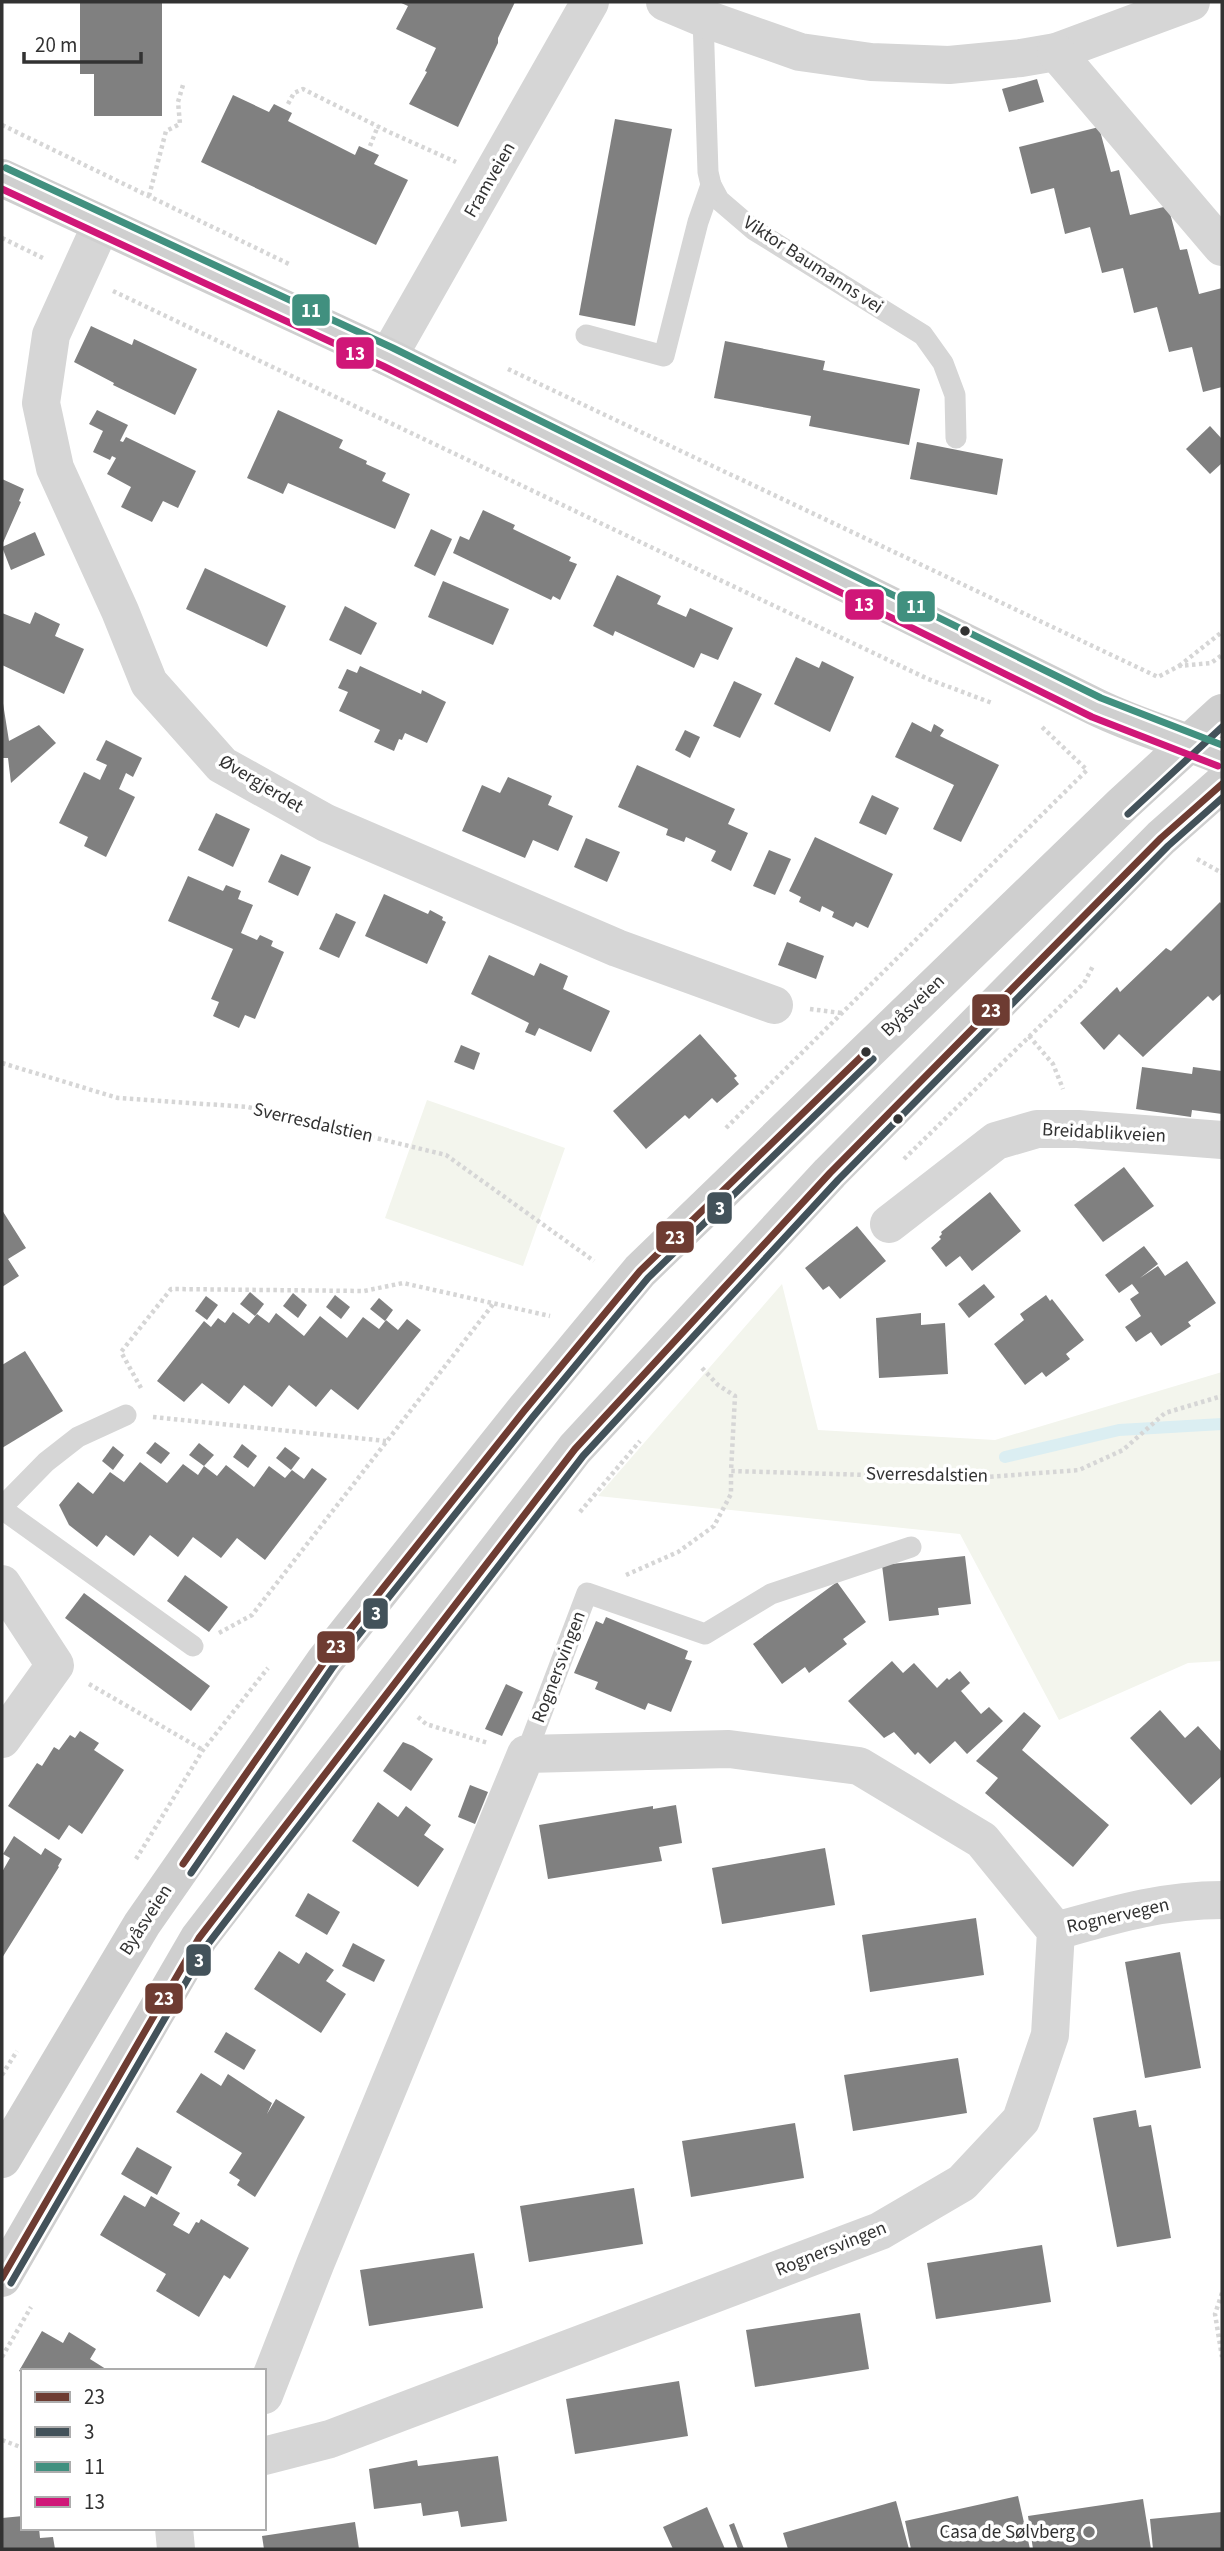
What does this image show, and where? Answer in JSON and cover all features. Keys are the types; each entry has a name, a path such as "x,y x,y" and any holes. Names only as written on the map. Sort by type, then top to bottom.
{"main road":[{"path":"2,178 388,357 1126,721 1206,750"},
{"name":"Byåsveien","path":"2,2159 142,1924 325,1661 524,1411 640,1271 1113,813 1206,750 1222,713"},
{"path":"2,2278 199,1938 575,1449 840,1164 1161,838 1222,784"}],"street":[{"name":"Framveien","path":"388,357 590,2"},
{"path":"665,2 800,52 871,62 949,65 1056,52 1191,2"},
{"path":"1056,52 1222,247"},
{"name":"Øvergjerdet","path":"101,225 51,335 41,403 55,468 149,682 190,730 222,765 326,823 617,948 774,1005"},
{"name":"Breidablikveien","path":"889,1224 996,1141 1037,1129 1078,1129 1222,1140"},
{"path":"2,1584 55,1665 2,1739"},
{"name":"Rognersvingen","path":"266,2390 340,2203 526,1754 729,1749 859,1766 982,1840 1056,1931 1050,2035 1021,2120 962,2183 880,2231 330,2439 266,2455"},
{"name":"Rognervegen","path":"1056,1931 1140,1908 1197,1900 1222,1900"},
{"path":"174,2530 176,2549"}],"lane":[{"path":"586,335 664,356 698,222 711,185 708,172 703,18"},
{"name":"Viktor Baumanns vei","path":"711,185 719,200 754,230 923,335 943,363 955,395 956,438"},
{"path":"126,1415 78,1437 46,1462 2,1508 193,1646"},
{"name":"Rognersvingen","path":"526,1754 587,1593 705,1634 771,1594 911,1547"}],"path":[{"path":"149,196 166,131 180,124 178,102 183,85"},
{"path":"288,104 294,93 303,89 492,177"},
{"path":"2,125 299,269"},
{"path":"370,146 378,126"},
{"path":"124,296 928,679 998,705"},
{"path":"496,363 1158,677 1179,666 1222,632"},
{"path":"1179,666 1211,663 1222,655"},
{"path":"816,1039 1087,770 1033,718"},
{"path":"1197,859 1222,873"},
{"path":"901,1162 1084,983 1095,962"},
{"path":"1029,1036 1053,1064 1078,1129"},
{"name":"Sverresdalstien","path":"2,1063 118,1098 248,1107 446,1155 594,1261"},
{"path":"386,1441 126,1415 141,1388 121,1352 171,1289 364,1292 403,1283 550,1316"},
{"path":"193,1646 252,1615 494,1303"},
{"path":"587,1593 678,1552 714,1526 731,1494 735,1396 718,1385 702,1368 711,1359"},
{"name":"Sverresdalstien","path":"731,1471 974,1478 1079,1470 1122,1450 1165,1413 1222,1396"},
{"path":"578,1514 649,1431"},
{"path":"55,1665 203,1750"},
{"path":"411,1712 426,1724 526,1754"},
{"path":"1222,2293 1215,2314 1222,2357"},
{"path":"2,2357 36,2298"},
{"path":"2,2440 21,2447"}],"shaded area":[{"path":"427,1100 565,1148 523,1266 385,1218"},
{"path":"782,1284 818,1430 995,1440 1222,1372 1222,1661 1188,1663 1059,1720 960,1534 598,1496"}],"building":[{"path":"80,2 162,2 162,116 94,116 94,74 80,74"},
{"path":"399,2 515,2 458,127 409,104 427,72 425,71 436,48 396,29 408,6"},
{"path":"1037,79 1044,102 1009,112 1002,89"},
{"path":"233,95 269,112 274,104 292,113 288,121 355,155 359,146 379,155 374,164 408,180 376,245 201,162"},
{"path":"615,119 672,129 635,326 579,315"},
{"path":"1099,127 1111,172 1119,170 1130,215 1168,206 1180,250 1187,249 1199,294 1222,288 1222,387 1203,392 1192,347 1169,352 1157,307 1134,313 1123,268 1102,273 1090,227 1065,234 1054,188 1031,194 1019,147"},
{"path":"91,326 132,345 134,339 197,369 175,415 113,385 114,383 74,362"},
{"path":"725,341 825,361 823,370 920,389 909,445 809,426 811,416 714,398"},
{"path":"97,410 128,425 120,441 123,442 126,437 196,471 178,508 163,501 152,522 121,507 131,487 107,474 116,458 112,456 110,460 93,452 103,431 89,424"},
{"path":"278,410 343,440 339,448 386,473 382,481 410,494 395,529 288,483 283,494 247,478"},
{"path":"1210,426 1222,439 1222,463 1210,474 1186,449"},
{"path":"917,442 1003,459 997,495 910,479"},
{"path":"2,479 24,489 2,545"},
{"path":"483,510 515,525 513,529 571,557 569,561 577,564 560,600 553,596 551,600 453,553 460,536 469,540"},
{"path":"431,529 452,539 435,576 414,566"},
{"path":"35,532 45,555 11,570 2,547"},
{"path":"205,568 286,606 267,647 186,609"},
{"path":"617,575 661,596 657,604 686,617 690,608 733,628 718,660 701,653 694,668 615,631 613,636 593,626"},
{"path":"443,581 509,609 493,645 428,617"},
{"path":"345,606 377,623 361,655 329,640"},
{"path":"35,612 60,624 55,636 84,649 64,694 2,665 2,613 30,624"},
{"path":"796,657 819,668 822,661 854,677 830,732 774,704"},
{"path":"360,666 421,694 422,690 446,702 427,743 405,733 394,751 374,742 380,730 339,711 348,692 338,688 347,669 357,673"},
{"path":"734,681 762,694 740,738 713,726"},
{"path":"2,697 9,741 39,725 56,743 11,783 8,758 2,758"},
{"path":"912,722 931,732 934,724 944,730 940,736 999,765 961,842 933,829 954,785 895,757"},
{"path":"685,730 700,737 690,758 675,750"},
{"path":"106,740 142,758 133,777 126,773 119,789 135,797 106,857 84,846 88,837 59,823 84,772 100,780 107,765 96,760"},
{"path":"637,765 735,809 728,824 748,833 731,871 711,861 716,851 686,837 684,842 666,835 668,829 618,807"},
{"path":"508,777 552,796 548,805 573,816 558,851 533,840 525,858 462,831 482,785 500,793"},
{"path":"872,795 899,808 886,835 859,823"},
{"path":"216,813 250,829 233,867 198,850"},
{"path":"815,837 893,874 868,928 856,922 853,927 832,917 834,912 822,906 820,912 799,902 801,897 789,891"},
{"path":"586,838 620,852 607,882 574,867"},
{"path":"769,850 791,859 775,895 753,886"},
{"path":"281,854 311,867 298,896 268,882"},
{"path":"188,876 223,891 226,885 241,891 238,899 253,905 241,933 257,940 260,935 273,941 271,946 284,952 255,1019 245,1015 239,1028 213,1016 219,1002 211,999 233,949 168,921"},
{"path":"384,894 428,914 430,910 443,917 442,920 446,922 427,964 365,936"},
{"path":"1220,902 1222,993 1213,1001 1208,996 1143,1057 1119,1034 1104,1050 1080,1023 1117,987 1120,992 1166,948 1171,951"},
{"path":"336,913 356,922 339,958 319,949"},
{"path":"787,942 824,956 816,979 778,965"},
{"path":"489,955 534,976 540,963 568,976 563,989 610,1011 591,1052 539,1028 535,1036 525,1032 529,1023 471,994"},
{"path":"700,1034 737,1076 734,1078 739,1084 717,1103 712,1098 689,1119 685,1115 646,1149 613,1111"},
{"path":"461,1045 480,1053 474,1070 454,1062"},
{"path":"1142,1067 1192,1074 1193,1067 1222,1071 1222,1114 1192,1110 1191,1117 1136,1109"},
{"path":"1124,1167 1154,1206 1103,1242 1074,1205"},
{"path":"990,1192 1021,1231 972,1271 960,1256 946,1267 931,1248 941,1239 941,1232"},
{"path":"2,1210 26,1248 8,1259 19,1276 2,1287"},
{"path":"857,1226 886,1261 840,1299 829,1286 823,1290 805,1268"},
{"path":"1144,1246 1158,1264 1140,1278 1158,1266 1165,1276 1187,1261 1216,1303 1188,1322 1191,1326 1161,1346 1151,1332 1136,1342 1125,1327 1141,1316 1130,1299 1139,1293 1132,1284 1119,1293 1105,1275"},
{"path":"984,1284 995,1297 969,1318 958,1304"},
{"path":"250,1292 264,1304 255,1316 240,1304"},
{"path":"293,1293 307,1305 298,1318 283,1306"},
{"path":"335,1295 350,1307 341,1319 326,1307"},
{"path":"1046,1295 1084,1340 1066,1354 1070,1359 1046,1377 1042,1372 1025,1385 994,1344 1024,1320 1020,1314"},
{"path":"206,1296 218,1305 207,1320 195,1311"},
{"path":"379,1298 393,1310 385,1321 370,1309"},
{"path":"233,1312 249,1324 257,1314 269,1323 276,1313 304,1336 320,1316 347,1338 363,1317 379,1329 386,1320 398,1330 407,1319 421,1330 358,1410 331,1389 316,1407 289,1385 272,1407 244,1385 229,1404 202,1383 184,1402 157,1381 204,1321 211,1327 218,1318 225,1323"},
{"path":"921,1313 921,1325 945,1323 948,1374 879,1378 876,1318"},
{"path":"25,1351 63,1411 2,1448 2,1365"},
{"path":"155,1442 170,1453 161,1464 146,1453"},
{"path":"199,1443 214,1455 204,1466 189,1455"},
{"path":"242,1444 257,1456 248,1468 233,1457"},
{"path":"113,1446 124,1455 113,1470 102,1461"},
{"path":"285,1447 300,1458 291,1470 276,1458"},
{"path":"140,1462 167,1483 183,1464 198,1475 204,1466 217,1476 226,1465 254,1487 269,1466 285,1478 292,1470 304,1479 312,1468 327,1479 265,1560 237,1538 221,1558 193,1537 178,1557 150,1535 134,1556 106,1535 97,1547 69,1525 59,1505 78,1482 93,1494 110,1472 124,1482"},
{"path":"965,1556 971,1604 938,1608 939,1615 889,1621 882,1565"},
{"path":"185,1575 228,1607 209,1632 167,1601"},
{"path":"837,1582 866,1622 843,1639 847,1644 809,1673 805,1667 782,1684 753,1644"},
{"path":"84,1593 210,1686 191,1711 65,1618"},
{"path":"606,1617 688,1651 685,1659 692,1661 671,1712 648,1703 645,1710 595,1689 598,1682 574,1673 596,1621 603,1624"},
{"path":"892,1661 903,1673 914,1663 937,1688 960,1671 970,1683 961,1691 981,1714 989,1707 1003,1721 967,1754 955,1741 930,1764 918,1752 915,1755 894,1732 884,1738 848,1701"},
{"path":"506,1684 523,1692 502,1736 485,1729"},
{"path":"1160,1710 1185,1738 1198,1726 1222,1752 1222,1776 1191,1805 1130,1738"},
{"path":"1024,1712 1041,1726 1022,1750 1109,1825 1073,1867 985,1793 998,1778 976,1761"},
{"path":"80,1731 99,1743 94,1750 124,1770 82,1834 69,1825 59,1840 8,1806 37,1763 42,1766 54,1747 59,1750 70,1735 75,1738"},
{"path":"403,1742 433,1759 411,1791 383,1771"},
{"path":"470,1785 488,1792 475,1824 458,1817"},
{"path":"378,1802 398,1817 406,1806 431,1825 424,1835 444,1849 418,1887 352,1841"},
{"path":"676,1805 682,1843 659,1847 662,1861 548,1879 539,1825 653,1806 653,1809"},
{"path":"14,1836 41,1855 45,1848 62,1859 2,1958 2,1872 10,1858 3,1854"},
{"path":"825,1848 835,1905 722,1924 712,1868"},
{"path":"308,1893 340,1912 327,1935 295,1916"},
{"path":"976,1918 984,1975 870,1992 862,1935"},
{"path":"353,1943 385,1960 374,1982 342,1966"},
{"path":"279,1951 299,1964 306,1952 334,1970 326,1981 346,1994 321,2033 254,1989"},
{"path":"1180,1952 1201,2068 1145,2078 1125,1962"},
{"path":"226,2032 256,2050 244,2070 214,2052"},
{"path":"958,2058 967,2113 853,2131 844,2075"},
{"path":"201,2073 221,2086 228,2074 272,2103 267,2114 276,2099 305,2117 255,2197 237,2185 240,2180 229,2173 242,2153 176,2112"},
{"path":"1136,2110 1139,2127 1151,2125 1171,2238 1117,2247 1093,2118"},
{"path":"795,2123 804,2178 691,2197 682,2141"},
{"path":"137,2147 172,2167 157,2195 121,2174"},
{"path":"634,2188 643,2244 529,2262 520,2206"},
{"path":"124,2195 145,2207 151,2196 180,2213 173,2225 189,2234 201,2219 249,2248 230,2279 224,2275 199,2317 156,2291 166,2274 100,2235"},
{"path":"1042,2245 1051,2302 936,2319 927,2263"},
{"path":"474,2253 483,2308 369,2326 360,2270"},
{"path":"860,2313 869,2369 755,2387 746,2330"},
{"path":"42,2331 63,2343 69,2332 96,2349 90,2359 106,2369 21,2369 21,2372 19,2371"},
{"path":"679,2381 688,2436 575,2454 566,2399"},
{"path":"498,2456 507,2521 461,2527 458,2511 423,2516 421,2503 374,2509 369,2469 417,2460 418,2466"},
{"path":"1018,2496 1030,2549 911,2549 905,2521"},
{"name":"Casa de Sølvberg","path":"1143,2499 1151,2549 1033,2549 1028,2516"},
{"path":"896,2501 909,2549 788,2549 783,2533"},
{"path":"707,2507 725,2549 673,2549 663,2527"},
{"path":"1222,2512 1222,2549 1153,2549 1150,2519"},
{"path":"21,2516 21,2530 39,2530 40,2538 53,2537 55,2549 2,2549 2,2518"},
{"path":"355,2522 359,2549 264,2549 262,2536"},
{"path":"734,2523 744,2549 738,2549 729,2525"}],"waterway":[{"path":"1005,1457 1119,1430 1222,1424"}],"transit line":[{"name":"11","path":"6,168 393,348 1101,698 1222,745"},
{"name":"13","path":"2,189 383,366 1092,717 1218,766"},
{"name":"3","path":"1128,814 1222,727"},
{"name":"23","path":"2,2278 199,1938 575,1449 830,1173 1161,838 1222,784"},
{"name":"3","path":"11,2283 208,1944 583,1456 838,1180 1168,846 1222,798"},
{"name":"23","path":"183,1864 325,1661 524,1411 640,1271 866,1052"},
{"name":"3","path":"191,1873 333,1667 648,1278 873,1059"}],"place":[{"name":"Casa de Sølvberg","path":"1089,2532"}]}
